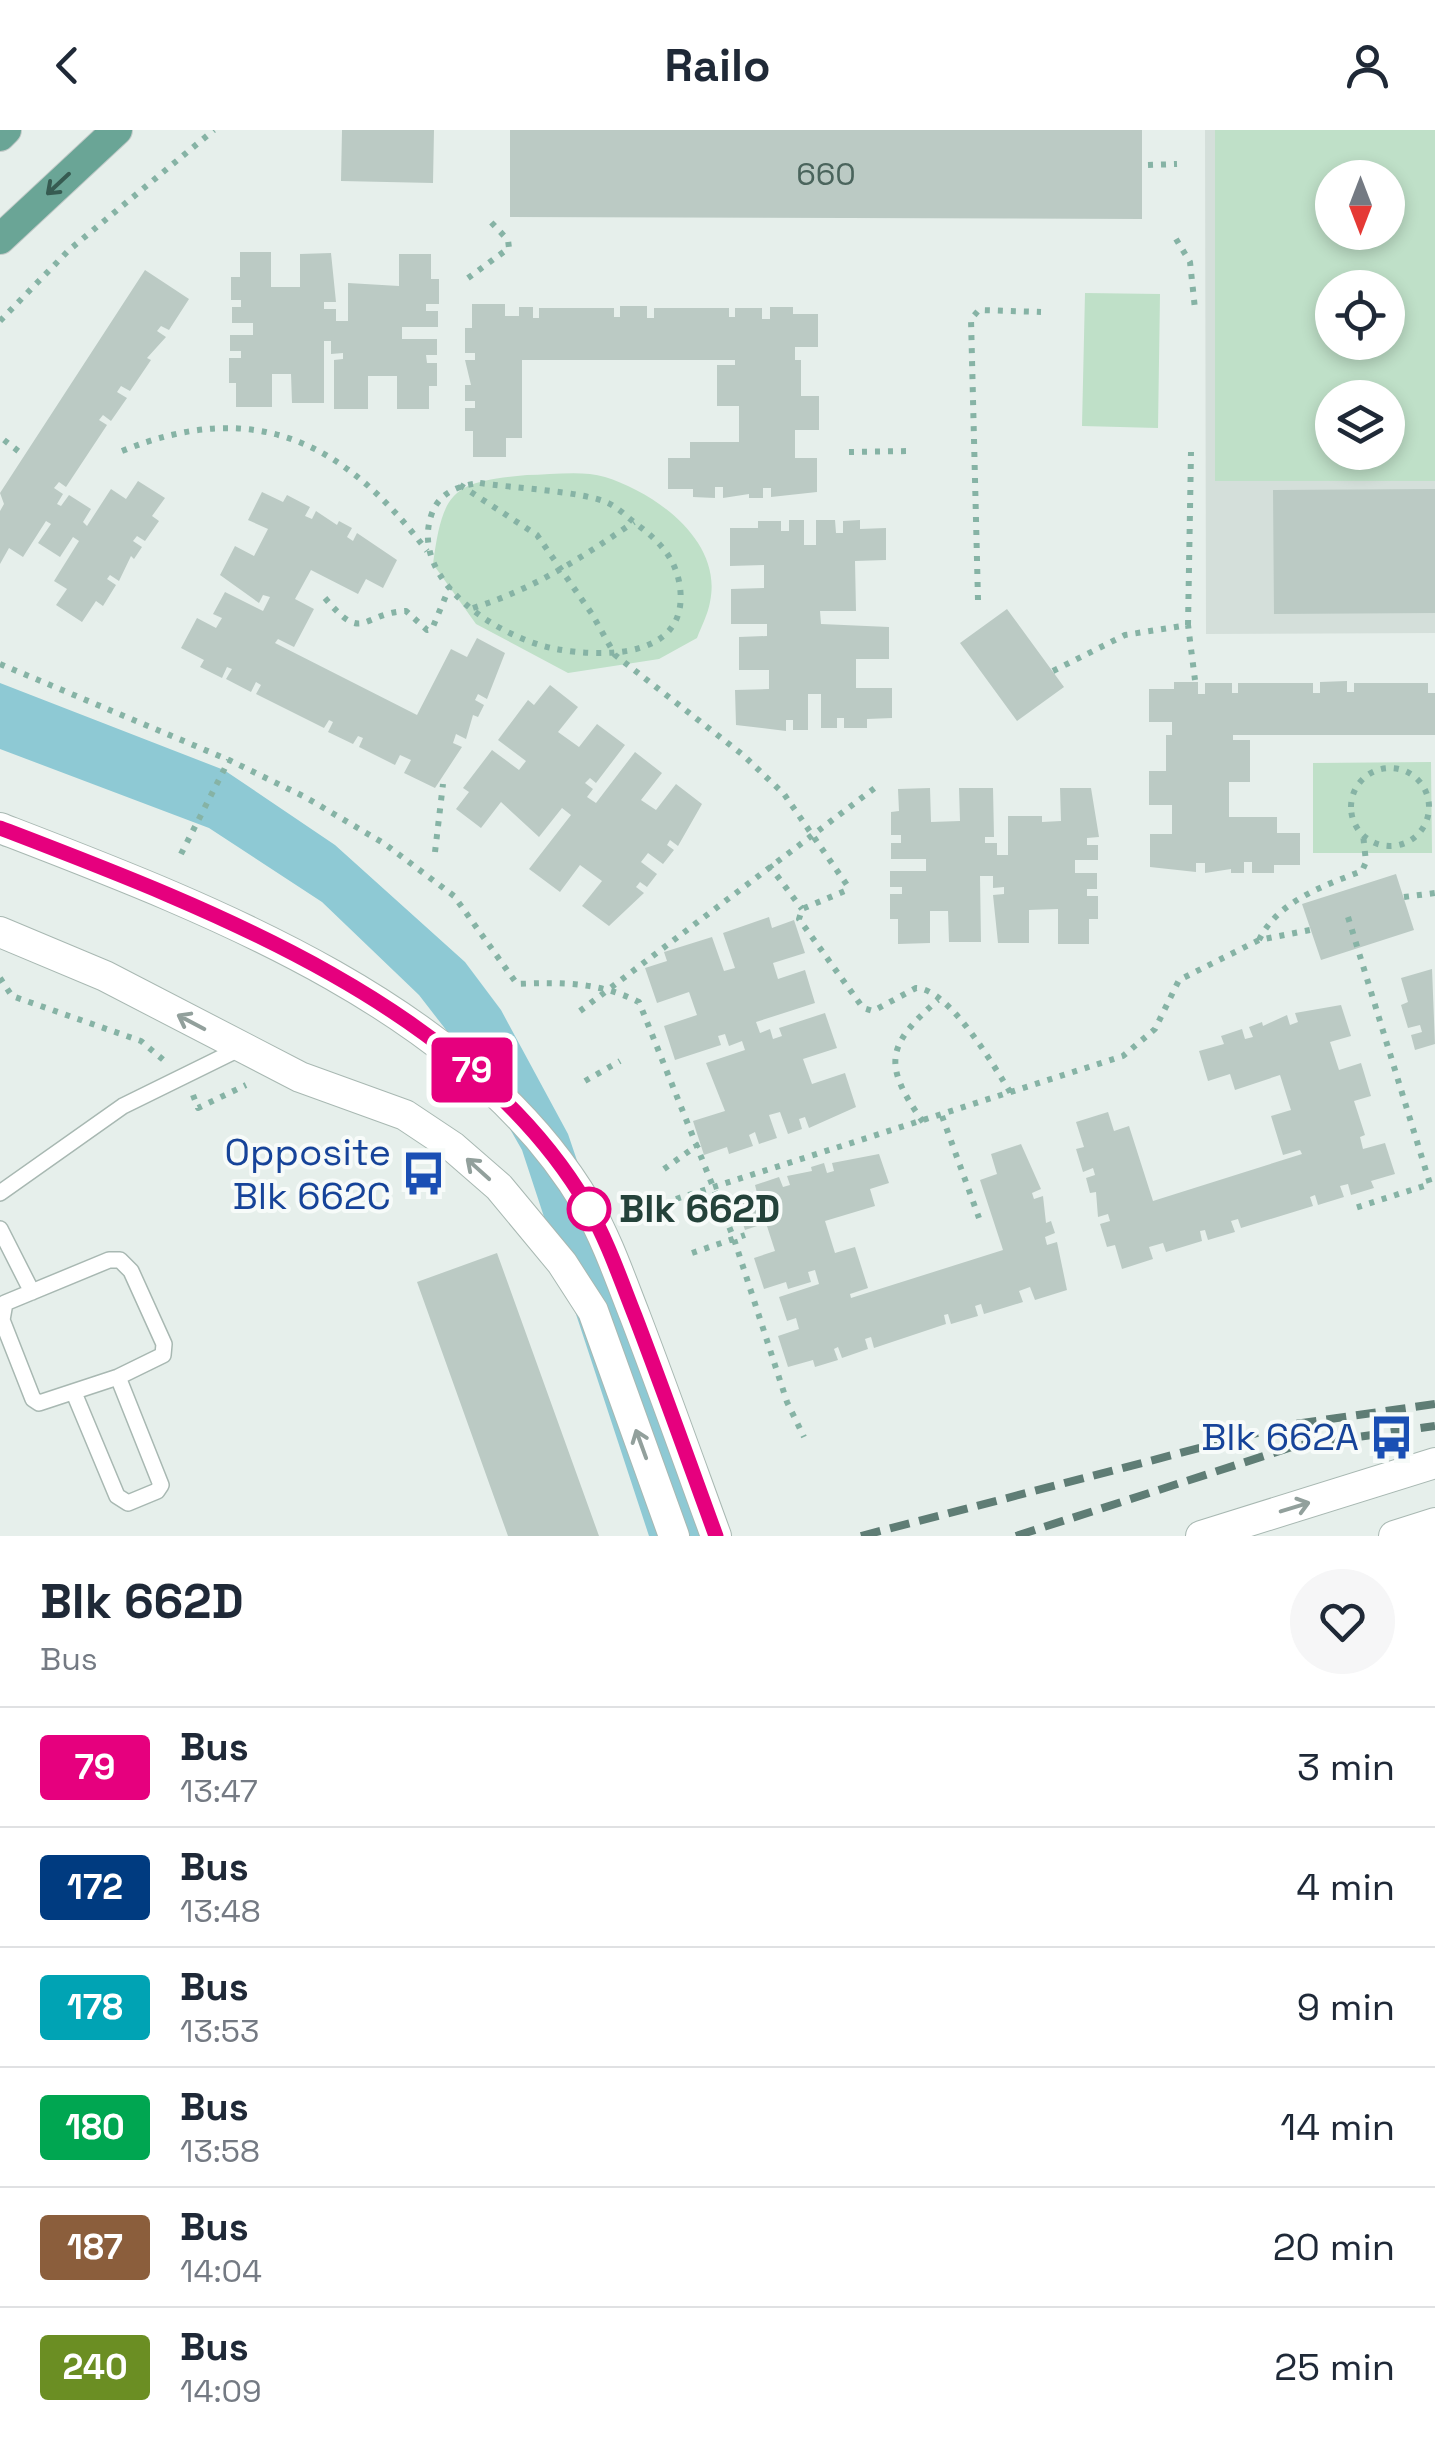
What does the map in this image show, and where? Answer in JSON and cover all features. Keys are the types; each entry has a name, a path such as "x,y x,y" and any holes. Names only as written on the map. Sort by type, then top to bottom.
{"main road":[{"path":"0,136 6,130"},
{"path":"0,239 117,130"}],"street":[{"path":"0,828 162,891 281,948 449,1048 526,1121 603,1235 716,1536"},
{"path":"0,932 106,976 300,1077 404,1114 453,1146 522,1213 593,1312 674,1536"},
{"path":"1202,1536 1435,1463"},
{"path":"1394,1536 1435,1523"}],"lane":[{"path":"0,1194 124,1106 241,1048"},
{"path":"0,1229 32,1292"},
{"path":"109,1260 120,1260 130,1271 164,1350 163,1355 118,1377 46,1404 34,1399 2,1310 5,1303 109,1260"},
{"path":"74,1393 118,1496 128,1503 157,1492 160,1485 118,1377"}],"path":[{"path":"0,321 69,250 214,130"},
{"path":"1148,164 1177,164"},
{"path":"468,278 509,248 508,240 487,218"},
{"path":"1176,239 1190,262 1195,309"},
{"path":"978,600 971,318 979,310 1041,312"},
{"path":"122,452 205,428 255,431 309,444 336,456 400,514 450,586 472,608 508,633 544,646 614,655 652,644 680,617 679,579 670,556 607,502 480,483 460,485 434,510 428,530 431,556"},
{"path":"4,440 22,454"},
{"path":"849,452 910,451"},
{"path":"1191,452 1188,626 1195,680"},
{"path":"460,485 536,535 614,655 744,755 784,794 847,885 845,891 802,909"},
{"path":"472,608 520,593 562,571 634,522"},
{"path":"326,598 344,621 358,626 406,611 427,630 432,629 450,586"},
{"path":"1054,671 1126,635 1188,626"},
{"path":"0,664 229,760 305,797 385,844 454,896 517,984 560,982 610,988 639,1002 734,1239 787,1402 804,1437"},
{"path":"181,854 229,760"},
{"path":"1258,940 1270,916 1322,886 1362,870 1366,862 1363,833 1348,806 1357,785 1376,770 1396,768 1412,773 1424,784 1429,818 1414,841 1396,846 1363,833"},
{"path":"435,852 443,784"},
{"path":"580,1011 810,833 880,784"},
{"path":"768,865 802,909"},
{"path":"1404,897 1435,893"},
{"path":"802,909 799,919 868,1012 916,988 931,992 972,1033 1012,1095"},
{"path":"1348,917 1430,1184 1355,1208"},
{"path":"676,1199 1012,1095 1123,1056 1155,1030 1180,980 1258,940 1310,930"},
{"path":"923,1122 900,1088 893,1061 909,1024 938,1000"},
{"path":"585,1081 620,1062"},
{"path":"942,1116 979,1218"},
{"path":"664,1169 697,1146"},
{"path":"692,1253 745,1235"}],"shaded area":[{"path":"1205,130 1435,130 1435,633 1206,634"}],"green space":[{"path":"1215,130 1435,130 1435,481 1215,481"},
{"path":"1085,293 1160,294 1158,428 1082,426"},
{"path":"577,473 605,477 645,495 681,523 706,559 711,580 709,607 697,638 659,659 568,673 476,624 433,564 441,519 456,494 467,486 527,475"},
{"path":"1431,762 1432,853 1313,853 1313,763"}],"water":[{"path":"0,683 224,770 335,845 465,962 501,1010 568,1134 606,1246 723,1536 649,1536 522,1150 474,1066 419,995 322,902 209,828 0,749"}],"building":[{"path":"342,130 434,130 433,183 341,181"},
{"path":"510,130 1142,130 1142,219 510,217"},
{"path":"240,252 271,252 271,287 300,287 300,254 331,253 336,302 324,302 324,309 336,309 336,321 348,321 348,283 399,286 399,254 431,254 431,279 439,279 439,304 426,304 426,311 438,311 438,327 402,327 402,339 437,339 437,355 426,355 427,363 437,363 437,386 429,386 429,409 397,409 397,376 368,376 368,409 334,409 334,360 343,359 343,353 331,354 331,341 324,341 324,403 292,403 291,374 272,374 272,407 236,407 236,383 229,383 229,358 241,358 241,351 230,351 230,335 253,335 253,323 232,323 232,307 241,307 241,300 231,300 231,277 240,277"},
{"path":"145,270 189,299 169,330 161,326 157,331 166,337 147,358 151,360 130,391 121,386 117,392 127,398 111,421 103,415 99,420 107,425 66,487 59,482 54,488 63,494 57,504 61,506 69,495 91,509 83,522 87,526 111,489 126,499 138,481 165,498 152,516 159,521 145,541 137,536 133,541 142,547 134,559 131,556 119,581 110,575 107,579 116,585 103,606 96,601 82,622 56,605 67,589 54,581 79,541 73,537 60,557 38,543 51,524 46,521 23,557 9,548 0,564 0,511 4,504 0,493"},
{"path":"472,304 505,304 505,316 519,316 519,307 533,307 533,318 539,318 539,308 614,308 614,317 620,317 620,306 647,306 647,318 654,318 654,308 729,308 729,317 735,317 735,308 762,308 762,319 770,319 770,307 793,307 793,314 818,314 818,347 795,347 795,360 801,360 801,396 819,396 819,430 795,430 795,458 817,458 817,492 771,497 771,488 763,488 763,498 749,498 749,494 723,498 723,487 715,487 715,498 693,497 693,489 668,489 668,458 690,458 690,442 739,442 739,406 717,406 717,365 735,365 735,360 522,360 522,438 506,438 506,457 473,457 473,431 465,431 465,408 475,408 475,401 465,401 465,385 471,385 465,360 475,360 475,353 465,353 465,328 472,328"},
{"path":"1435,489 1435,613 1274,614 1273,490"},
{"path":"262,492 283,502 287,495 310,507 305,516 312,519 316,511 337,525 339,521 352,528 347,537 353,541 357,533 397,560 383,588 366,579 358,594 311,570 295,599 314,609 294,647 278,639 275,643 417,715 451,649 467,657 477,638 505,653 487,699 478,694 475,700 484,705 478,717 473,715 466,739 456,734 453,743 462,747 435,788 404,773 411,760 400,755 395,765 359,747 363,738 358,736 353,744 328,732 333,722 329,720 324,728 256,694 261,685 256,682 251,692 226,679 232,669 227,667 222,678 200,667 204,660 181,648 197,618 216,628 222,618 213,614 225,592 263,611 270,597 263,595 259,603 220,575 235,546 254,556 268,529 248,520"},
{"path":"789,520 804,520 804,545 816,545 816,520 835,520 836,533 843,533 843,521 860,520 860,529 886,528 886,560 855,561 856,611 820,611 821,624 889,627 889,659 856,659 856,688 892,688 892,718 867,719 867,728 844,728 844,718 837,718 837,728 821,728 821,694 808,694 808,730 793,730 793,720 786,720 786,731 736,725 735,690 769,689 769,670 739,670 739,637 767,636 767,624 731,624 731,589 764,588 764,565 730,566 730,528 758,528 758,521 781,521 781,531 789,531"},
{"path":"1007,609 1064,687 1017,721 960,643"},
{"path":"1347,681 1347,692 1354,692 1354,683 1428,683 1428,693 1435,693 1435,735 1233,735 1233,740 1250,740 1250,782 1229,782 1229,817 1277,817 1277,833 1300,833 1300,865 1274,865 1274,873 1252,873 1252,862 1244,862 1244,873 1231,873 1231,869 1205,873 1205,863 1196,863 1196,872 1150,867 1150,834 1172,834 1172,805 1149,805 1149,771 1166,771 1166,735 1172,735 1172,722 1149,722 1149,689 1174,689 1174,682 1198,682 1198,694 1205,694 1205,683 1232,683 1232,693 1238,693 1238,683 1313,683 1313,693 1320,693 1320,682"},
{"path":"550,685 578,707 558,732 579,747 597,724 625,745 596,783 590,778 585,783 593,789 587,797 596,803 635,752 662,773 641,800 656,810 676,784 702,804 678,846 670,840 667,845 674,850 663,864 648,853 641,862 657,874 647,887 640,882 636,887 644,893 609,926 582,906 602,881 580,865 560,892 529,869 571,815 562,808 539,837 501,802 481,828 456,809 469,792 463,788 492,750 519,770 526,761 498,740 528,700 534,705"},
{"path":"930,788 931,822 960,821 959,788 993,788 994,837 985,837 985,843 997,843 997,855 1008,855 1008,816 1042,816 1042,822 1061,821 1060,788 1091,788 1099,837 1087,838 1087,845 1098,845 1098,860 1075,860 1075,873 1097,873 1097,889 1087,889 1087,896 1098,896 1098,919 1089,919 1089,944 1058,944 1058,909 1029,910 1029,943 998,943 993,895 1004,894 1004,887 993,888 993,876 980,876 981,942 949,942 948,911 930,911 930,943 898,944 898,919 890,919 890,894 902,894 902,887 890,887 890,871 926,871 926,859 891,859 891,843 901,843 901,835 891,835 891,812 899,811 898,789"},
{"path":"1396,874 1414,930 1321,960 1302,904"},
{"path":"769,917 772,928 794,920 805,953 773,963 778,979 805,970 815,1003 756,1022 760,1033 770,1029 773,1039 782,1036 779,1028 825,1013 837,1048 803,1059 812,1084 845,1073 856,1107 809,1128 805,1117 799,1119 802,1129 788,1134 780,1112 769,1115 777,1138 759,1144 755,1132 749,1135 753,1146 729,1154 727,1147 704,1155 693,1121 725,1111 706,1063 745,1050 742,1041 729,1046 725,1034 718,1036 721,1045 675,1060 664,1026 697,1015 689,992 657,1003 645,968 667,961 664,952 712,937 724,971 735,968 723,933"},
{"path":"1432,969 1435,1044 1415,1050 1411,1035 1422,1032 1420,1025 1408,1028 1401,1005 1408,1002 1401,978"},
{"path":"1341,1005 1351,1036 1330,1042 1339,1070 1361,1063 1371,1096 1354,1101 1365,1135 1360,1137 1363,1149 1385,1143 1395,1174 1371,1181 1374,1188 1351,1195 1348,1184 1340,1186 1344,1197 1318,1205 1315,1195 1310,1197 1313,1206 1241,1228 1238,1219 1231,1221 1235,1232 1208,1240 1205,1230 1200,1231 1202,1241 1166,1252 1163,1243 1149,1247 1153,1259 1122,1269 1115,1245 1107,1247 1100,1224 1110,1221 1108,1214 1098,1217 1096,1192 1090,1193 1086,1178 1095,1175 1093,1168 1083,1172 1076,1149 1084,1147 1076,1122 1108,1112 1114,1131 1129,1126 1153,1201 1302,1154 1300,1150 1283,1155 1271,1116 1291,1110 1280,1075 1235,1090 1230,1074 1208,1081 1199,1051 1224,1044 1221,1036 1242,1029 1245,1039 1253,1037 1249,1027 1262,1022 1263,1026 1287,1015 1290,1025 1298,1022 1295,1013"},
{"path":"1021,1144 1041,1189 1032,1193 1034,1199 1043,1196 1046,1223 1051,1221 1055,1233 1045,1237 1047,1245 1057,1242 1067,1290 1035,1300 1030,1287 1019,1291 1023,1302 984,1314 981,1304 975,1306 978,1316 951,1324 948,1314 944,1315 946,1324 874,1348 871,1337 865,1339 868,1349 842,1358 838,1347 834,1349 838,1360 815,1367 813,1360 788,1367 778,1336 799,1329 796,1318 787,1321 779,1297 819,1284 815,1270 808,1272 811,1282 788,1289 786,1282 764,1289 754,1258 775,1251 766,1223 745,1230 735,1200 757,1193 755,1185 779,1177 783,1187 790,1185 787,1176 812,1171 811,1167 824,1163 827,1173 834,1171 832,1163 879,1154 889,1183 870,1189 875,1206 825,1221 835,1253 855,1247 868,1288 850,1294 851,1298 1003,1250 980,1180 997,1174 991,1154"},
{"path":"497,1253 599,1536 508,1536 417,1282"}],"railway":[{"path":"861,1536 1288,1425 1435,1404"},
{"path":"1016,1536 1295,1446 1435,1426"}],"bus line":[{"name":"79","path":"0,828 162,891 281,948 449,1048 526,1121 584,1201 603,1235 716,1536"}],"place":[{"name":"Opposite Blk 662C","path":"424,1174"},
{"name":"Blk 662D","path":"589,1209"},
{"name":"Blk 662A","path":"1392,1437"}]}
